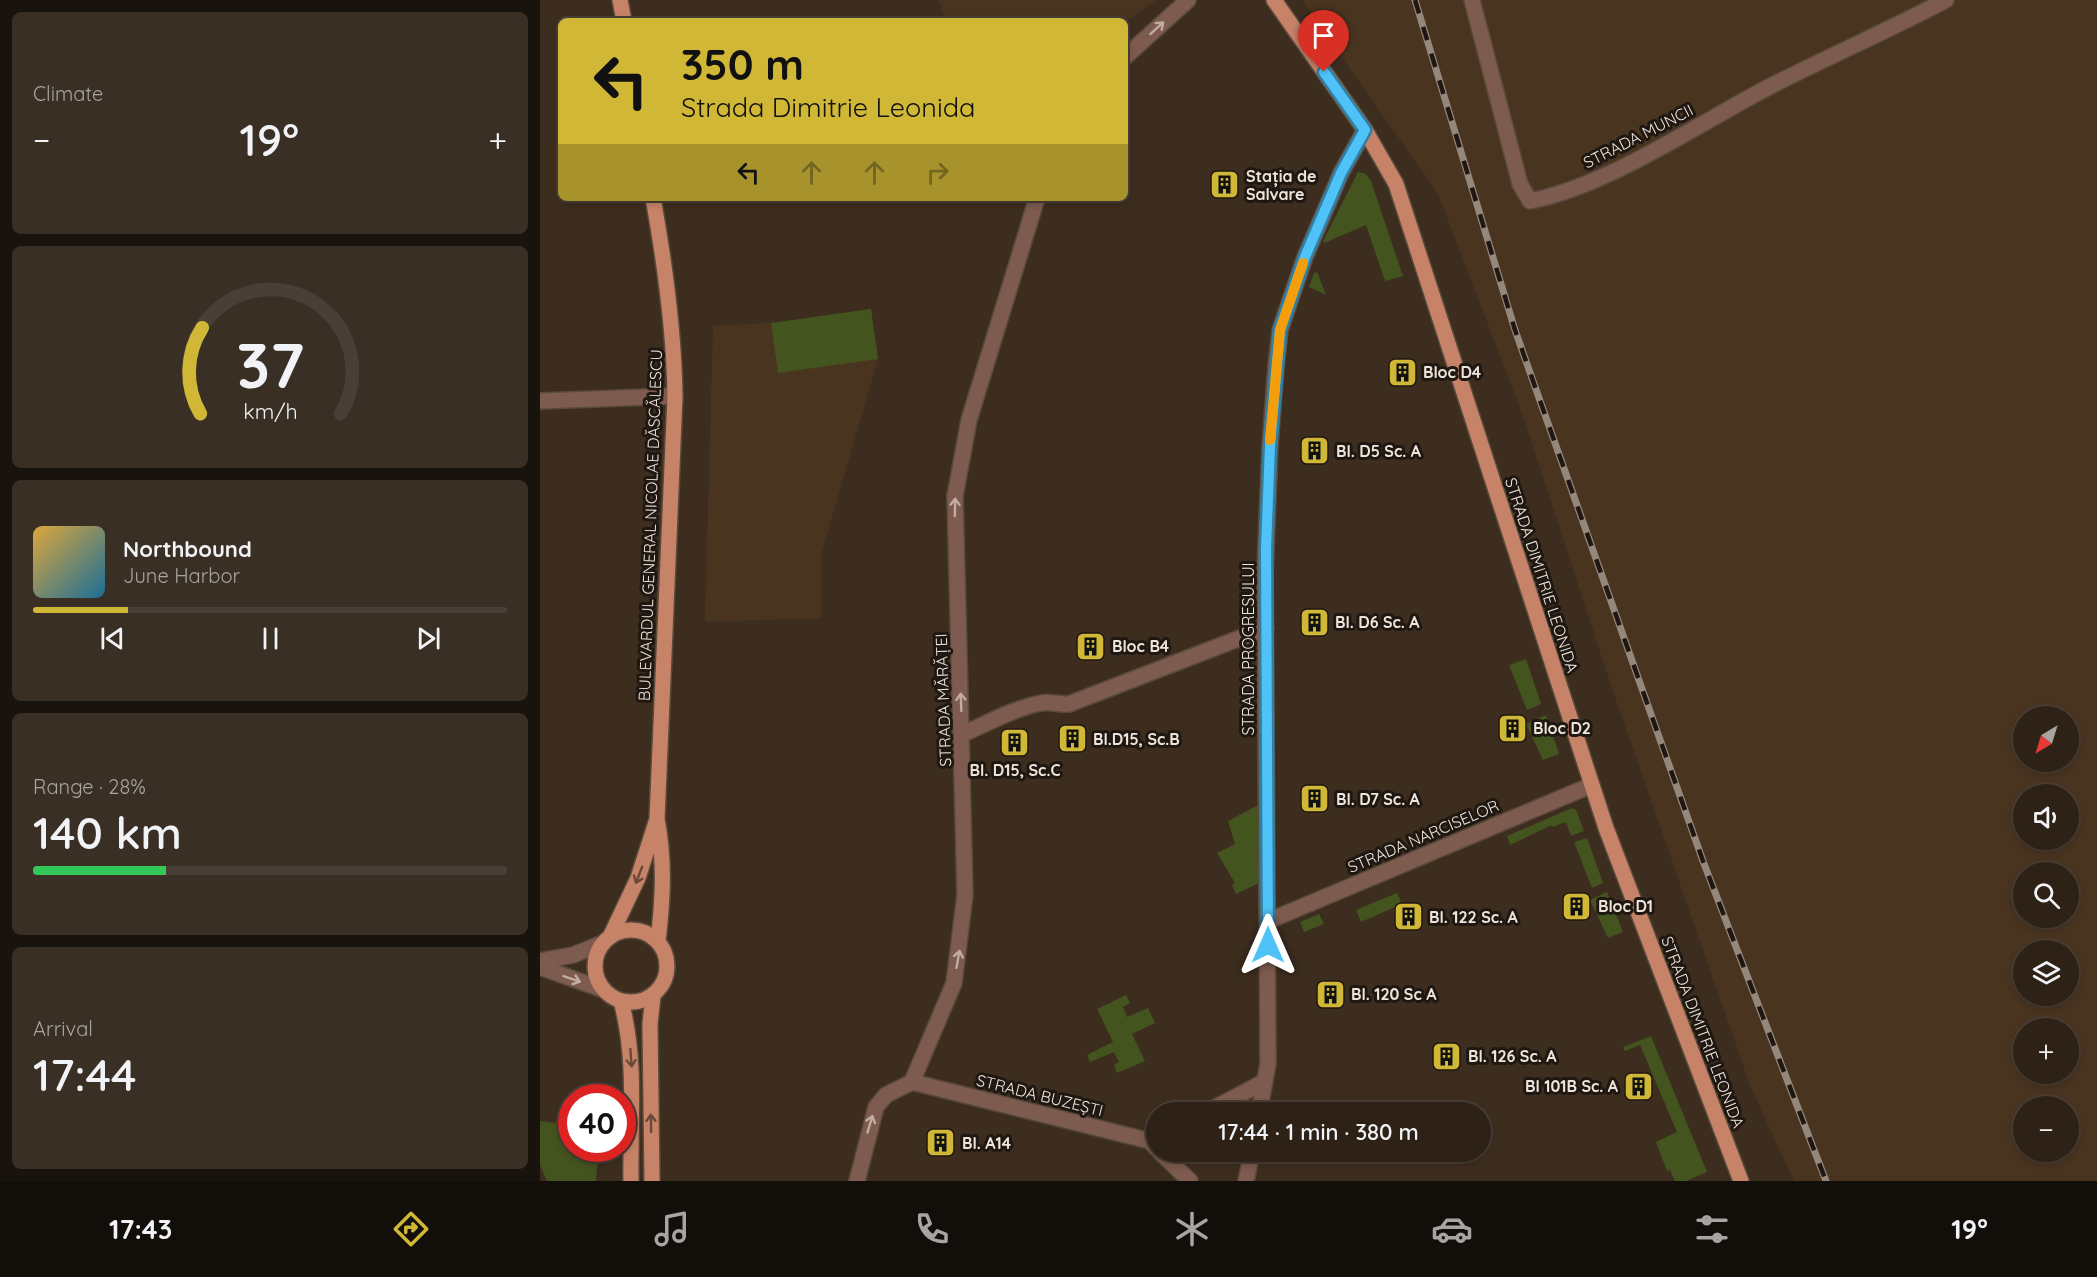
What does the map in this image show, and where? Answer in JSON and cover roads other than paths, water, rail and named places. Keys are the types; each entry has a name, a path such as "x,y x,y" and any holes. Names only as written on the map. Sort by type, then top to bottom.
{"main road":[{"path":"620,0 623,18"},
{"name":"STRADA DIMITRIE LEONIDA","path":"1274,0 1365,130 1396,184 1592,785 1741,1181"},
{"name":"BULEVARDUL GENERAL NICOLAE DĂSCĂLESCU","path":"654,201 668,288 674,346 675,396 657,819 663,851 664,876 658,941"},
{"name":"BULEVARDUL GENERAL NICOLAE DĂSCĂLESCU","path":"607,940 638,878 657,819"},
{"path":"629,930 640,931 658,941 665,951 667,975 653,996 643,1001 621,1001 604,990 595,972 595,962 607,940 629,930"},
{"path":"652,1181 650,1024 653,996"},
{"path":"621,1001 628,1028 632,1061 630,1181"}],"street":[{"path":"1128,54 1188,0"},
{"name":"STRADA MUNCII","path":"1472,0 1520,184 1530,201 1550,197 1596,179 1767,89 1946,0"},
{"name":"STRADA PROGRESULUI","path":"1261,1102 1268,1064 1266,628 1270,446 1280,330 1305,257 1341,173 1365,130"},
{"name":"STRADA MĂRĂȚEI","path":"912,1082 954,983 965,895 963,734 955,535 959,467 978,385 1036,201"},
{"path":"540,401 675,396"},
{"path":"963,734 1033,705 1045,702 1056,706 1069,704 1266,628"},
{"name":"STRADA NARCISELOR","path":"1268,921 1592,785"},
{"path":"540,961 573,955 607,940"},
{"path":"540,967 604,990"},
{"path":"857,1181 866,1135 876,1107 886,1095 912,1082"},
{"name":"STRADA BUZEȘTI","path":"912,1082 1146,1142"},
{"path":"1226,1102 1264,1082"},
{"name":"STRADA BUZEȘTI","path":"1172,1162 1190,1181"},
{"path":"1246,1181 1250,1162"}],"railway":[{"path":"1415,0 1515,330 1703,861 1826,1181"}],"place":[{"name":"Stația de Salvare","path":"1225,185"},
{"name":"Bloc D4","path":"1402,372"},
{"name":"Bl. D5 Sc. A","path":"1315,451"},
{"name":"Bl. D6 Sc. A","path":"1314,622"},
{"name":"Bloc B4","path":"1091,646"},
{"name":"Bloc D2","path":"1512,728"},
{"name":"Bl.D15, Sc.B","path":"1072,739"},
{"name":"Bl. D15, Sc.C","path":"1015,742"},
{"name":"Bl. D7 Sc. A","path":"1315,799"},
{"name":"Bloc D1","path":"1577,906"},
{"name":"Bl. 122 Sc. A","path":"1408,917"},
{"name":"Bl. 120 Sc A","path":"1330,994"},
{"name":"Bl. 126 Sc. A","path":"1447,1056"},
{"name":"Bl 101B Sc. A","path":"1639,1086"},
{"name":"Bl. A14","path":"941,1143"}]}
